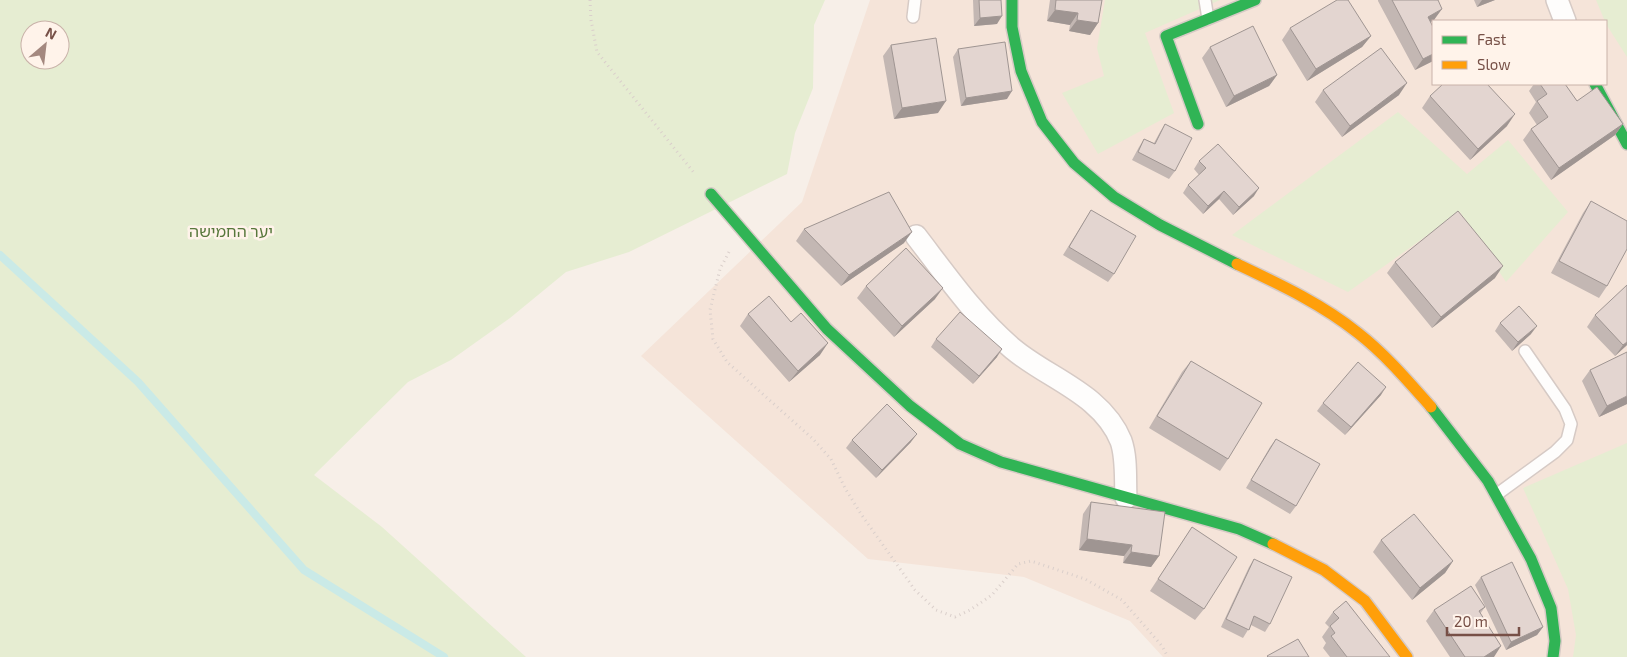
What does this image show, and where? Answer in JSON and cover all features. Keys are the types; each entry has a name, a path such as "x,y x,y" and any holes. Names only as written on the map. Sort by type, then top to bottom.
{"street":[{"path":"1012,0 1013,42 1024,83 1042,123 1070,160 1103,190 1147,219 1317,305 1352,328 1383,354 1432,408 1485,476 1537,568 1552,612 1556,646 1553,657"},
{"path":"1198,124 1166,36 1255,0"},
{"path":"1557,0 1565,20"},
{"path":"1596,85 1627,144"},
{"path":"711,194 827,329 910,406 960,444 1001,462 1239,529 1288,551 1324,570 1365,602 1407,657"},
{"path":"916,236 986,324 1013,349 1098,406 1112,425 1121,442 1126,498"}],"lane":[{"path":"913,16 915,0"},
{"path":"1205,0 1208,19"},
{"path":"1496,495 1556,452 1567,440 1570,424 1565,409 1525,351"}],"path":[{"path":"590,0 591,20 597,52 711,194"},
{"path":"741,229 720,269 710,310 713,339 727,362 813,439 831,459 845,488 861,514 915,590 936,610 955,616 970,610 992,595 1018,564 1031,561 1085,579 1122,600 1162,646 1168,657"}],"shaded area":[{"path":"870,0 1627,0 1627,657 1163,657 1130,621 1024,577 868,559 641,356 802,202"}],"green space":[{"name":"יער החמישה","path":"0,0 825,0 814,25 813,88 795,133 787,174 629,252 566,272 510,318 451,360 408,382 314,475 382,527 526,657 0,657"},
{"path":"1105,0 1220,0 1145,33 1174,113 1098,154 1062,93 1104,76 1097,48"},
{"path":"1596,0 1627,0 1627,57 1607,26 1607,20 1604,20"},
{"path":"1398,112 1467,174 1508,140 1568,212 1506,282 1460,212 1348,292 1232,235"},
{"path":"1627,443 1627,657 1573,657 1576,635 1568,589 1523,488"}],"building":[{"path":"979,0 1001,0 1002,16 980,18"},
{"path":"1056,0 1102,0 1098,23 1077,20 1078,13 1055,10"},
{"path":"1337,0 1348,0 1371,36 1316,69 1290,28"},
{"path":"1392,0 1438,0 1442,9 1428,17 1432,25 1432,54 1423,59"},
{"path":"1253,26 1277,75 1234,96 1210,47"},
{"path":"936,38 946,101 902,108 891,45"},
{"path":"1005,42 1012,91 966,98 958,49"},
{"path":"1381,48 1407,83 1350,126 1323,90"},
{"path":"1442,85 1488,85 1515,114 1478,149 1430,96"},
{"path":"1541,85 1566,85 1577,101 1597,87 1623,124 1559,168 1531,129 1548,117 1537,101 1547,94"},
{"path":"1165,124 1192,138 1175,171 1138,152 1144,139 1155,144"},
{"path":"1218,144 1259,188 1239,207 1224,191 1208,206 1188,185 1206,168 1199,161"},
{"path":"889,192 912,232 849,275 804,229"},
{"path":"1591,201 1627,221 1627,249 1607,286 1559,261"},
{"path":"1091,210 1136,236 1114,274 1069,247"},
{"path":"1458,211 1503,266 1441,317 1395,262"},
{"path":"906,248 943,288 902,326 866,286"},
{"path":"1627,285 1627,342 1623,345 1595,315"},
{"path":"769,296 791,322 801,313 828,343 798,371 748,314"},
{"path":"1519,306 1537,326 1518,342 1500,323"},
{"path":"960,312 1002,349 979,376 936,339"},
{"path":"1627,352 1627,396 1607,406 1590,370"},
{"path":"1191,361 1262,403 1228,459 1157,416"},
{"path":"1358,362 1386,387 1351,427 1323,403"},
{"path":"887,404 917,434 882,470 852,440"},
{"path":"1276,439 1320,464 1296,506 1251,480"},
{"path":"1091,502 1165,512 1159,556 1131,552 1132,545 1087,539"},
{"path":"1414,514 1453,561 1420,588 1381,540"},
{"path":"1192,527 1237,557 1204,609 1158,579"},
{"path":"1254,559 1292,577 1270,624 1254,616 1249,630 1226,619"},
{"path":"1512,562 1543,627 1511,642 1481,577"},
{"path":"1471,586 1485,607 1479,611 1501,646 1484,657 1465,657 1434,610"},
{"path":"1346,601 1390,657 1347,657 1331,636 1335,633 1330,626 1339,618 1333,612"},
{"path":"1298,639 1309,657 1267,656"}],"waterway":[{"path":"0,255 138,382 304,570 444,657"}],"traffic: fast":[{"path":"1012,0 1012,27 1021,71 1042,122 1074,163 1114,197 1160,225 1237,264"},
{"path":"1198,124 1166,36 1255,0"},
{"path":"1596,85 1627,144"},
{"path":"711,194 827,329 910,406 960,444 1001,462 1239,529 1273,544"},
{"path":"1431,407 1488,481 1531,559 1551,608 1555,641 1553,657"}],"traffic: slow":[{"path":"1237,264 1300,295 1344,323 1368,341 1387,359 1431,407"},
{"path":"1273,544 1324,570 1365,601 1407,657"}]}
